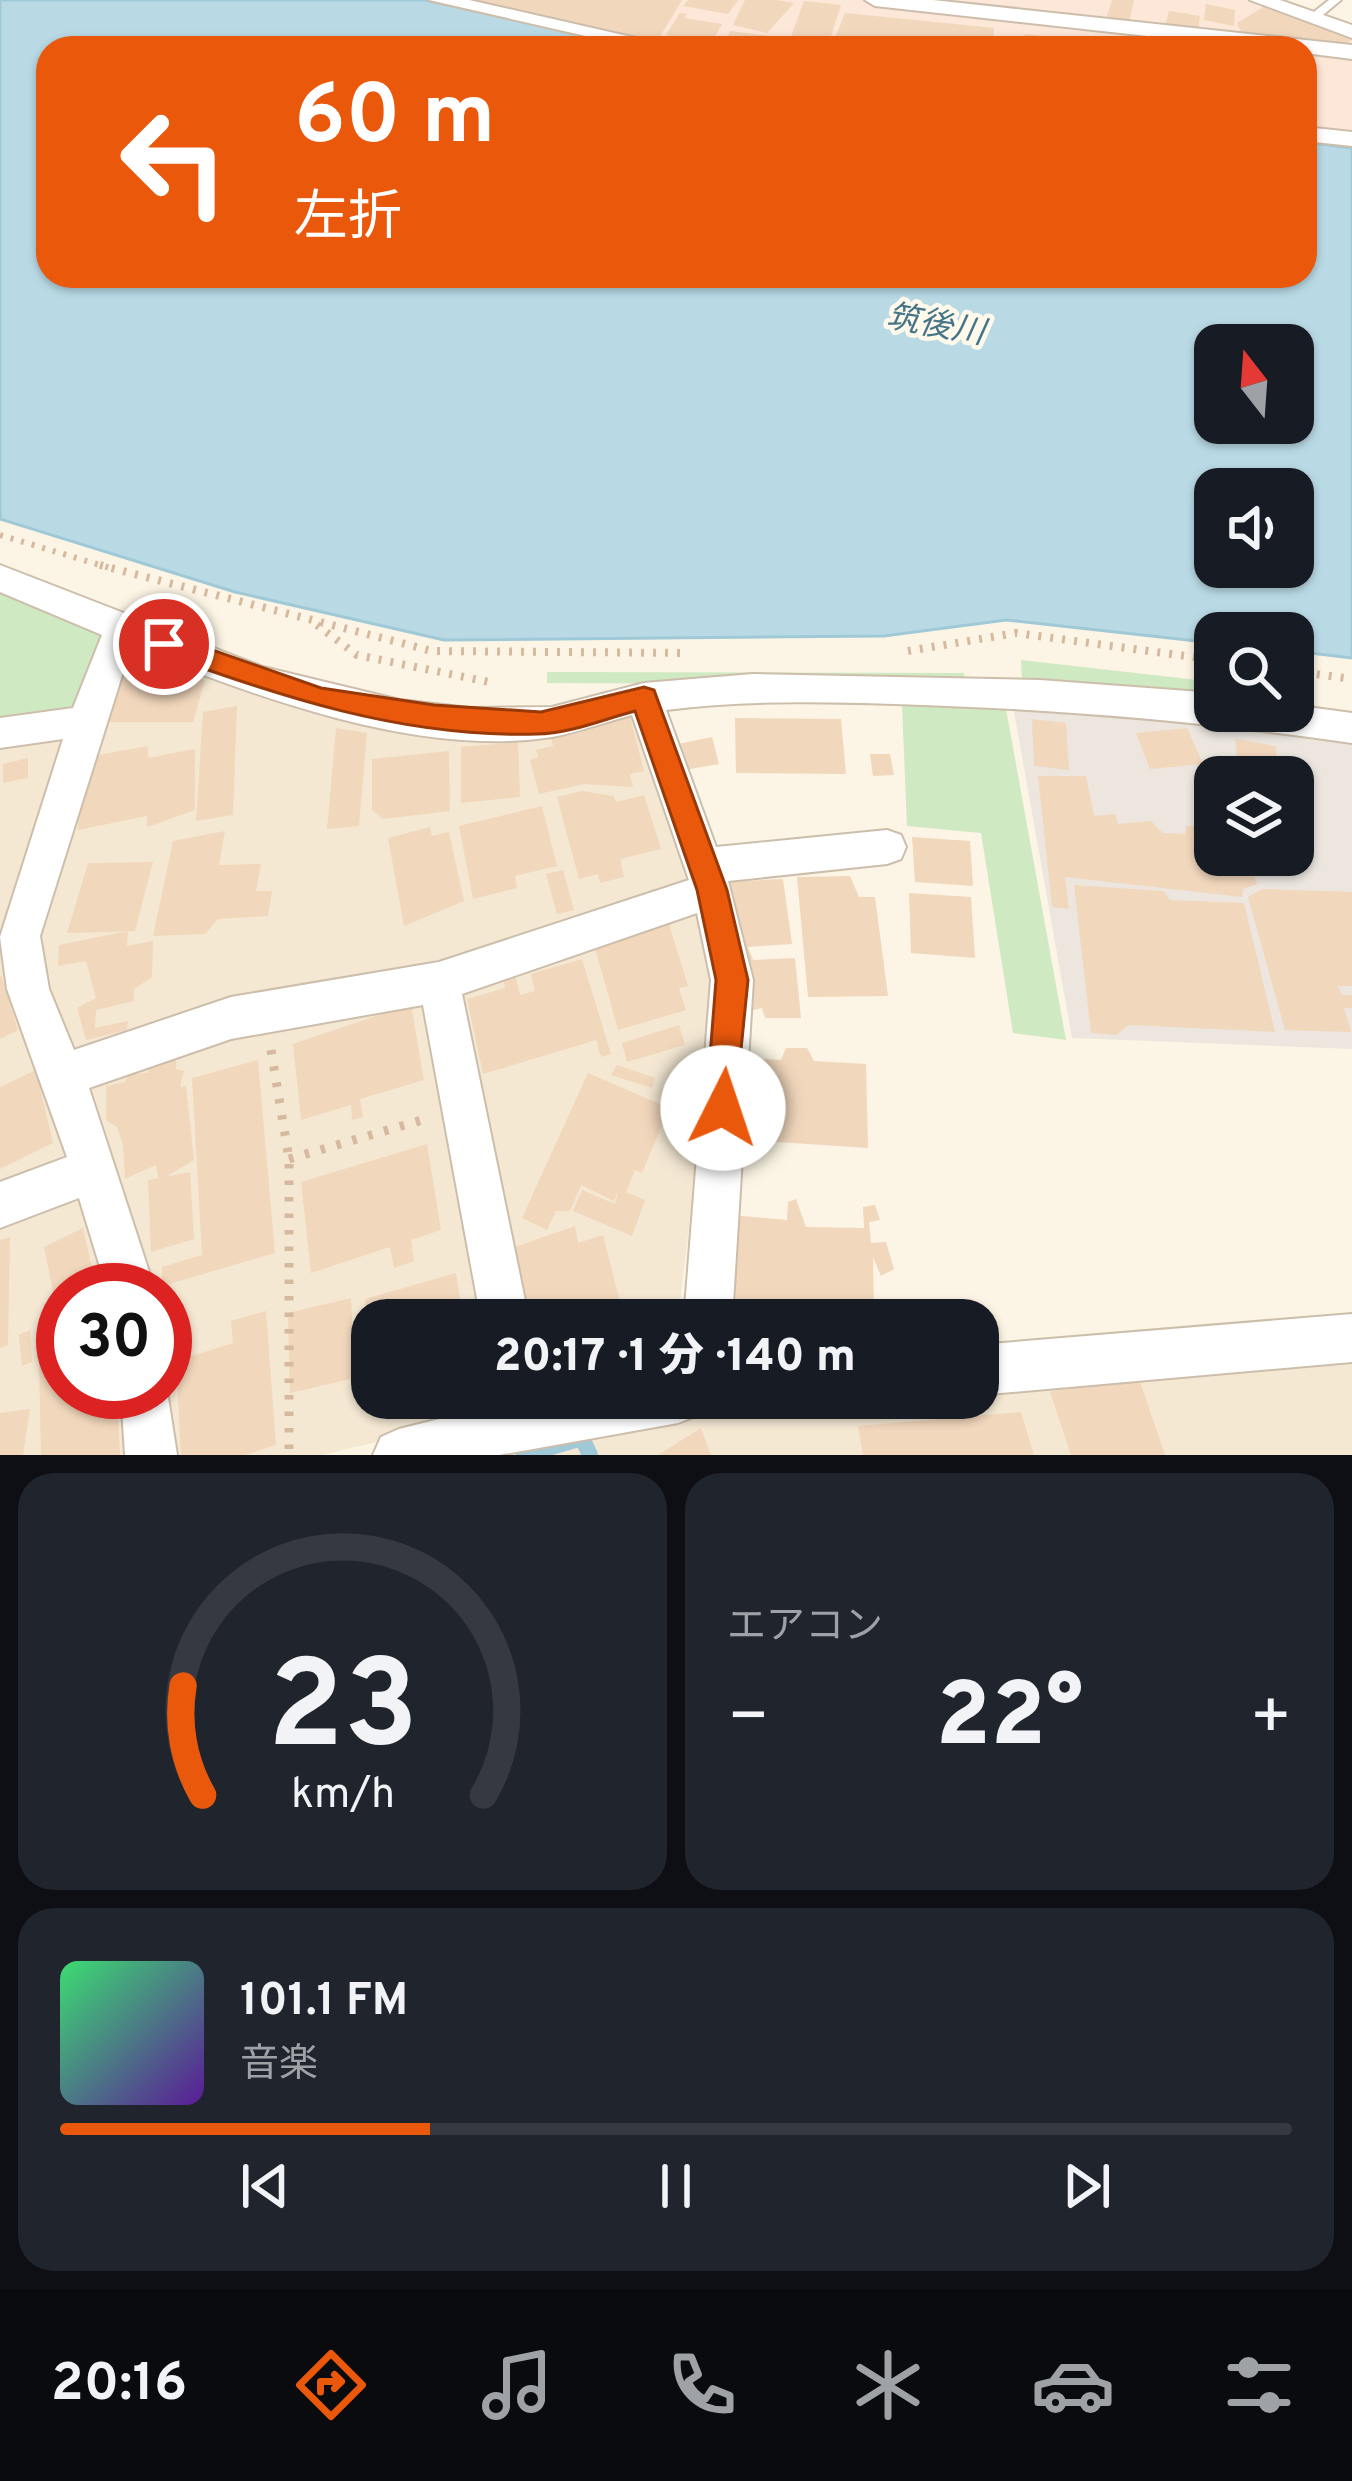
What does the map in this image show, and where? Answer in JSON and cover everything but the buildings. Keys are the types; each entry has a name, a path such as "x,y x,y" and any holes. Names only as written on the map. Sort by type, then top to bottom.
{"street":[{"path":"439,0 612,36"},
{"path":"875,0 1214,36"},
{"path":"1259,0 1352,32"},
{"path":"1317,48 1352,52"},
{"path":"1317,135 1352,139"},
{"path":"0,578 124,630 321,699 434,717 541,723 644,698 804,688 1136,697 1194,705"},
{"path":"122,1263 63,1075 10,940 108,654 124,630"},
{"path":"644,698 708,878 732,980 709,1299"},
{"path":"0,733 87,721"},
{"path":"1314,723 1352,728"},
{"path":"63,1075 231,1018 439,982 708,878 887,848"},
{"path":"439,982 501,1299"},
{"path":"0,1205 92,1171"},
{"path":"999,1368 1352,1339"},
{"path":"148,1419 151,1455"},
{"path":"399,1455 497,1419"}],"lane":[{"path":"1314,17 1336,0"}],"path":[{"path":"0,535 432,651 707,653"},
{"path":"311,621 357,655 512,686"},
{"path":"891,654 1016,633 1194,657"},
{"path":"1314,674 1352,679"},
{"path":"265,1012 289,1159 289,1455"},
{"path":"289,1159 464,1108"}],"shaded area":[{"path":"440,0 866,0 1190,36 615,36"},
{"path":"883,0 1256,0 1352,33 1352,52 1317,48 1317,36 1208,36"},
{"path":"1317,50 1352,54 1352,137 1317,133"},
{"path":"129,643 315,709 636,711 718,981 680,1299 351,1299 351,1419 472,1419 323,1455 0,1455 0,744"},
{"path":"1013,706 1133,709 1194,718 1194,732 1295,732 1352,740 1352,1049 1072,1038"},
{"path":"1352,1354 1352,1455 442,1455 527,1436 647,1419 999,1419 999,1385"}],"green space":[{"path":"0,581 109,636 74,711 0,723"},
{"path":"1021,660 1194,680 1194,694 1022,680"},
{"path":"547,672 964,673 965,685 547,683"},
{"path":"902,705 1006,709 1066,1040 1013,1033 981,833 907,826"}],"water":[{"name":"筑後川","path":"0,0 425,0 591,36 36,36 36,288 1317,288 1317,144 1352,148 1352,658 1314,653 1314,612 1194,612 1194,641 1006,620 884,636 444,640 235,592 0,519"}],"waterway":[{"path":"524,1455 582,1438 590,1455"}],"route":[{"path":"164,644 321,699 434,717 541,723 644,698 712,890 732,980 723,1108"}]}
